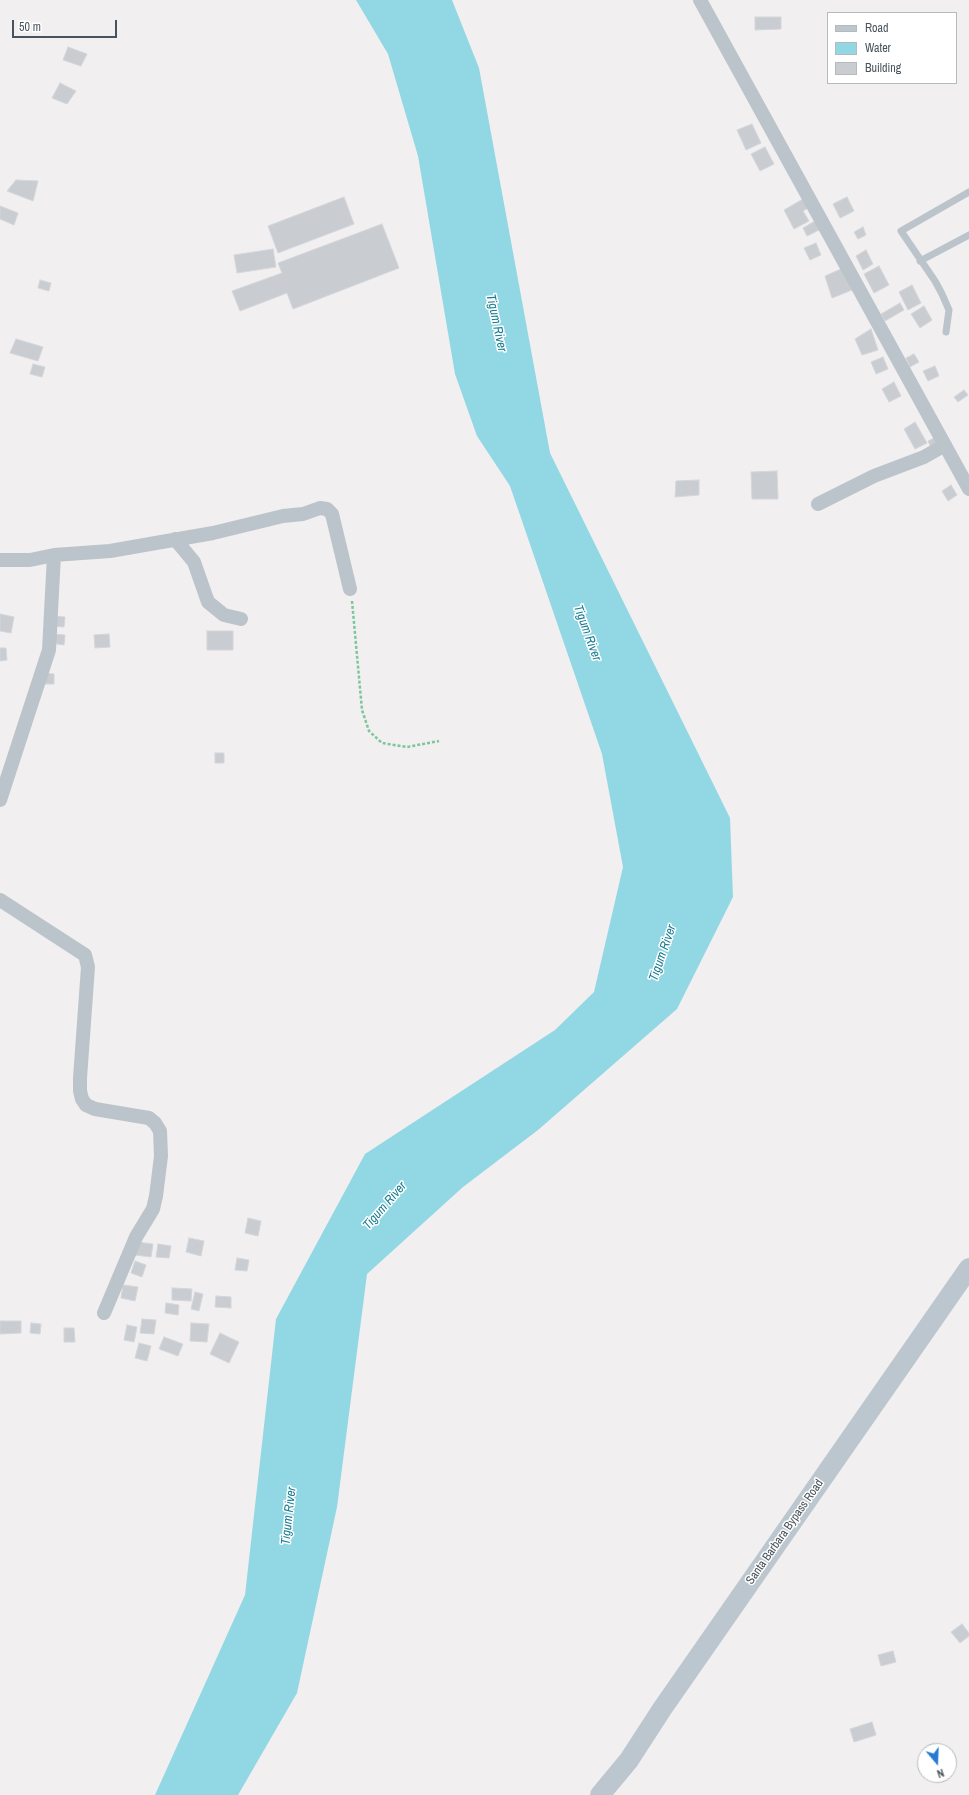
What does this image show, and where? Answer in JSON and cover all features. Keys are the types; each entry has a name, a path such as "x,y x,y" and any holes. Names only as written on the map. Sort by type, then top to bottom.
{"main road":[{"name":"Santa Barbara Bypass Road","path":"600,1795 629,1760 662,1709 969,1268"}],"street":[{"path":"700,0 969,489"},
{"path":"818,504 874,476 924,457 945,445"},
{"path":"0,560 30,560 54,555 110,551 213,533 283,516 303,514 320,508 327,509 332,514 350,589"},
{"path":"175,539 194,562 208,602 224,615 241,619"},
{"path":"0,800 49,650 54,555"},
{"path":"0,900 85,955 88,967 80,1091 82,1099 86,1105 95,1109 149,1118 155,1123 160,1131 161,1156 153,1209 136,1237 104,1314"}],"lane":[{"path":"946,332 949,310 935,281 901,231 969,192"},
{"path":"920,261 969,235"}],"path":[{"path":"350,589 362,710 369,731 382,743 407,747 439,742"}],"water":[{"name":"Tigum River","path":"356,0 452,0 479,68 550,453 730,818 733,897 677,1009 538,1130 463,1187 367,1274 337,1507 297,1693 238,1795 155,1795 245,1595 276,1319 365,1154 555,1030 594,992 623,867 602,754 510,486 477,436 455,374 418,156 388,54"}],"building":[{"path":"755,17 781,17 781,29 755,30"},
{"path":"68,47 87,54 81,66 63,60"},
{"path":"60,83 76,91 67,104 52,98"},
{"path":"752,124 761,143 746,150 737,130"},
{"path":"765,147 774,164 760,171 751,154"},
{"path":"16,180 38,181 33,201 7,191"},
{"path":"344,197 354,224 278,253 268,226"},
{"path":"847,197 854,211 840,218 833,204"},
{"path":"803,199 808,208 803,211 809,221 794,229 784,210"},
{"path":"0,206 18,213 14,225 0,219"},
{"path":"815,221 819,230 807,236 803,228"},
{"path":"382,224 399,268 293,309 287,293 240,311 232,291 282,273 278,263"},
{"path":"863,227 866,235 858,239 854,232"},
{"path":"816,243 821,255 810,260 804,248"},
{"path":"273,249 276,267 237,273 234,255"},
{"path":"866,250 873,264 863,270 856,256"},
{"path":"879,266 889,285 874,293 864,274"},
{"path":"841,269 852,290 832,298 825,276"},
{"path":"40,280 51,283 49,291 38,288"},
{"path":"912,285 921,303 908,310 899,292"},
{"path":"900,303 904,310 885,321 881,314"},
{"path":"924,306 932,320 920,328 911,314"},
{"path":"871,329 878,350 862,355 855,339"},
{"path":"16,339 43,347 38,361 10,353"},
{"path":"914,354 919,362 910,367 906,358"},
{"path":"883,357 888,369 876,374 871,362"},
{"path":"33,364 45,367 42,377 30,374"},
{"path":"935,366 939,376 928,381 923,371"},
{"path":"894,382 901,396 889,402 882,389"},
{"path":"964,390 968,395 958,402 954,397"},
{"path":"915,422 927,443 915,449 904,429"},
{"path":"936,437 941,446 932,450 928,441"},
{"path":"777,471 778,499 752,499 751,472"},
{"path":"699,480 699,495 675,497 676,481"},
{"path":"951,485 957,495 948,501 942,491"},
{"path":"0,614 14,617 11,633 0,631"},
{"path":"53,616 65,617 64,627 53,626"},
{"path":"207,631 233,631 233,650 207,650"},
{"path":"52,634 65,635 64,645 51,643"},
{"path":"109,634 110,647 95,648 94,635"},
{"path":"0,648 6,648 7,660 0,661"},
{"path":"43,673 54,674 54,684 42,684"},
{"path":"215,753 224,753 224,763 215,763"},
{"path":"248,1218 261,1221 258,1236 245,1233"},
{"path":"189,1238 204,1241 201,1256 186,1252"},
{"path":"137,1242 153,1244 151,1257 135,1255"},
{"path":"158,1244 171,1246 169,1258 156,1257"},
{"path":"237,1258 249,1260 247,1271 235,1270"},
{"path":"135,1261 146,1265 142,1277 131,1273"},
{"path":"123,1285 138,1287 135,1301 121,1298"},
{"path":"172,1288 192,1289 191,1301 172,1300"},
{"path":"195,1292 203,1294 199,1311 191,1309"},
{"path":"216,1296 231,1297 231,1308 215,1307"},
{"path":"166,1303 179,1305 178,1315 165,1313"},
{"path":"142,1319 156,1320 154,1334 140,1333"},
{"path":"0,1321 21,1321 21,1333 0,1334"},
{"path":"31,1323 41,1324 40,1334 30,1333"},
{"path":"191,1323 209,1324 207,1342 190,1341"},
{"path":"127,1325 137,1327 134,1342 124,1340"},
{"path":"64,1328 74,1328 75,1342 64,1342"},
{"path":"220,1333 239,1342 229,1363 210,1354"},
{"path":"164,1337 183,1344 178,1356 159,1349"},
{"path":"139,1343 151,1346 147,1361 135,1358"},
{"path":"962,1624 969,1633 969,1636 960,1643 951,1632"},
{"path":"893,1651 896,1662 881,1666 878,1655"},
{"path":"872,1722 876,1735 854,1742 850,1729"}]}
